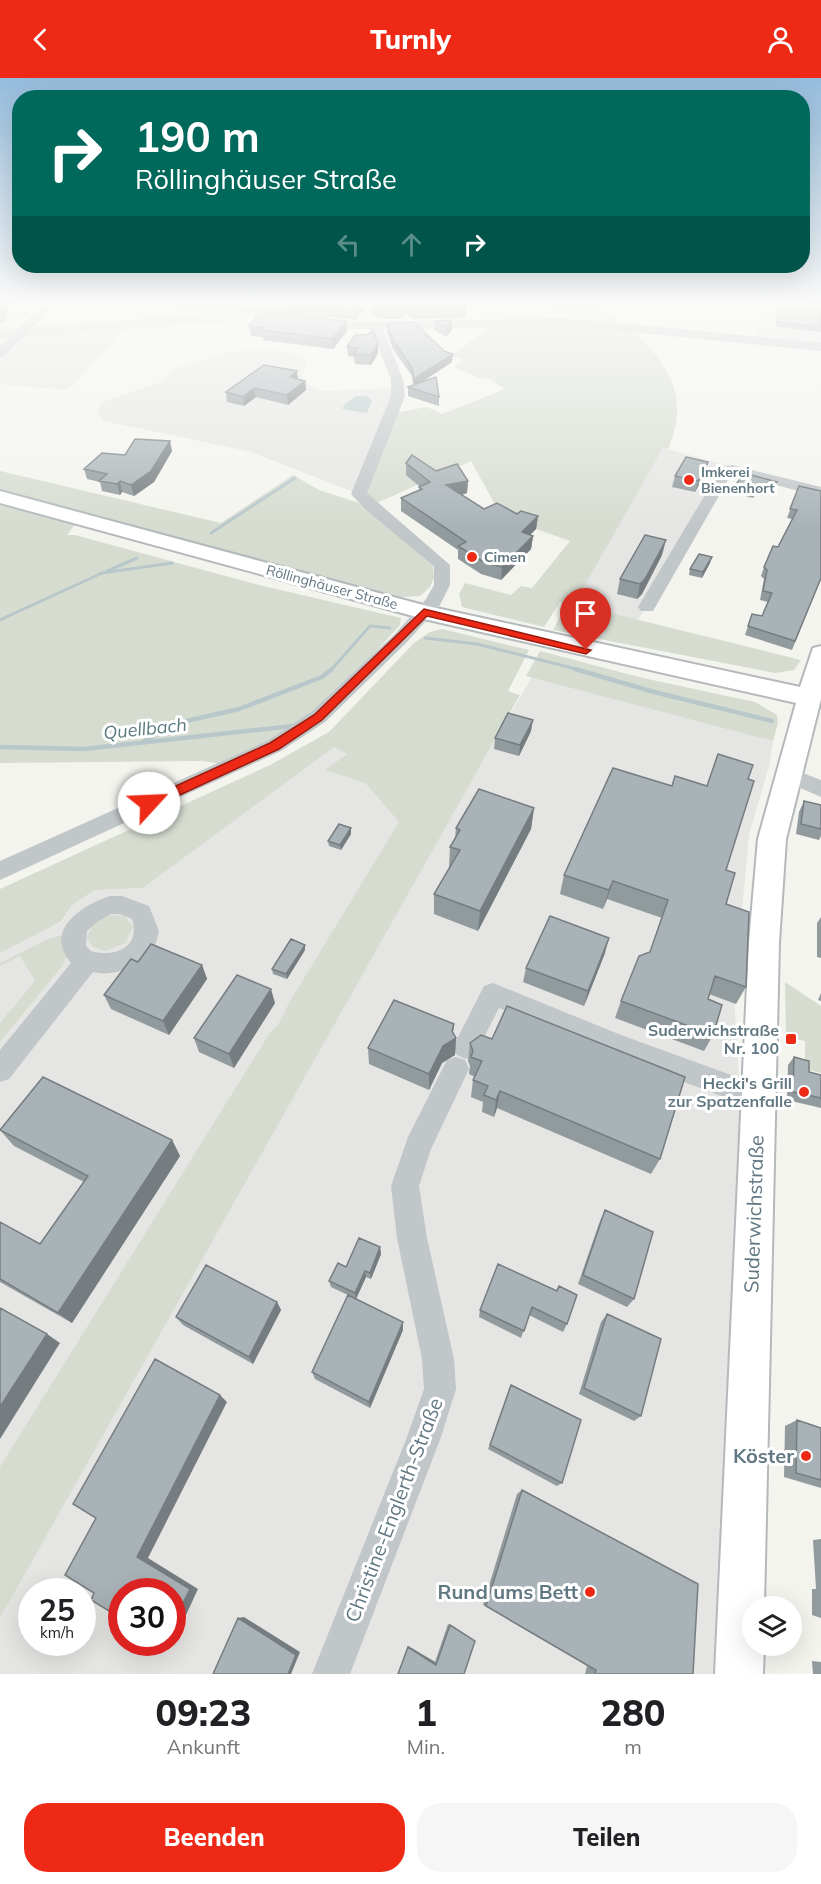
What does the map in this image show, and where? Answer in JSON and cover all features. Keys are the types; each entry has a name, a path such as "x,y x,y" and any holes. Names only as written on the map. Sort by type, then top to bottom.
{"main road":[{"name":"Röllinghäuser Straße","path":"0,497 424,612 807,697"},
{"name":"Suderwichstraße","path":"740,1674 758,1097 764,942 772,839 807,697 821,654"}],"street":[{"path":"0,871 274,746 318,717 424,612 442,585 442,565 371,507 359,494 398,396 397,379"},
{"path":"647,607 722,478 732,469 821,492"},
{"path":"787,774 821,789"},
{"path":"0,1070 87,961"},
{"name":"Christine-Englerth-Straße","path":"331,1674 424,1437 440,1389 438,1359 412,1238 405,1186 418,1146 493,994 624,1048 758,1097"}],"shaded area":[{"path":"0,379 78,379 68,390 0,384"},
{"path":"164,379 300,379 319,391 398,388 359,494 248,451 104,421 97,411 101,402"},
{"path":"490,379 671,379 676,398 677,414 668,449 663,448 574,604 801,660 794,670 775,673 553,630 567,604 560,602 544,627 462,607 459,594 465,583 511,595 521,586 532,588 570,541 502,517 471,461 370,506 359,494 393,413 427,407 442,414 505,389"},
{"path":"356,396 366,396 372,400 367,413 342,409"},
{"path":"663,448 730,466 638,620 573,604"},
{"path":"0,471 221,523 293,475 319,490 359,503 423,553 433,565 434,578 430,587 420,596 402,597 381,592 0,490"},
{"path":"0,505 75,524 67,535 75,535 259,585 401,618 400,625 370,658 296,726 222,764 202,761 0,763"},
{"path":"442,629 529,650 508,691 520,695 23,1578 18,1578 18,1586 0,1618 0,1467 271,1031 278,1025 289,1003 399,822 365,783 325,770 347,754 334,747 143,888 95,890 72,905 61,922 0,953 0,889 270,765 329,732 414,643 430,632"},
{"path":"540,651 643,678 755,702 777,715 778,723 773,741 526,676"},
{"path":"532,677 773,741 769,766 749,835 734,998 749,1240 734,1674 0,1674 0,953 62,922 72,905 95,890 143,888 334,746 347,754 326,770 365,783 399,822 440,834"},
{"path":"105,915 125,916 133,927 125,943 106,951 93,947 87,938 93,923"},
{"path":"64,935 66,957 63,965 0,1042 0,1023 35,981 20,956 0,966 0,963 48,939"},
{"path":"785,982 821,1006 821,1073 805,1069 805,1041 786,1037"}],"building":[{"path":"244,379 305,381 287,395 254,388 243,397 226,392"},
{"path":"429,379 436,379 439,397 408,387"},
{"path":"135,439 170,441 151,471 131,485 120,481 117,484 99,481 107,474 84,469 102,453 125,455"},
{"path":"412,455 436,471 457,464 468,481 446,485 484,509 497,503 517,514 521,511 538,516 522,532 533,536 502,567 482,561 458,546 466,542 401,498 422,489 419,487 430,482 406,463"},
{"path":"686,457 708,462 698,481 675,476"},
{"path":"744,473 777,482 768,491 757,489 755,493 740,489 737,483"},
{"path":"799,486 821,491 821,578 795,641 748,626 752,614 762,616 772,593 763,591 767,570 764,567 773,546 778,547 797,510 790,509"},
{"path":"645,535 666,540 645,579 640,584 620,579"},
{"path":"699,554 712,557 703,572 690,569"},
{"path":"508,713 533,720 520,745 495,738"},
{"path":"718,754 753,765 748,779 754,781 726,870 735,873 726,904 749,912 746,987 715,976 708,999 722,1005 713,1035 621,1001 639,956 650,952 668,900 613,881 609,890 564,875 613,768 672,786 675,776 707,786"},
{"path":"479,789 534,808 480,911 434,894 460,850 450,847 460,830 456,828"},
{"path":"804,801 821,805 821,829 801,824"},
{"path":"339,824 351,828 340,845 328,841"},
{"path":"550,916 609,938 588,991 526,968"},
{"path":"291,939 305,945 286,974 272,969"},
{"path":"151,944 202,965 163,1021 104,995 131,959 138,962"},
{"path":"237,975 271,989 229,1054 194,1038"},
{"path":"394,1000 454,1024 452,1031 456,1038 443,1046 429,1074 368,1048"},
{"path":"507,1006 685,1077 660,1159 500,1091 496,1100 484,1095 488,1086 473,1080 482,1061 471,1057 473,1051 470,1043 481,1035 492,1039"},
{"path":"794,1057 809,1061 809,1072 821,1075 821,1098 793,1092"},
{"path":"43,1077 172,1140 58,1313 0,1279 0,1222 40,1244 88,1176 0,1130"},
{"path":"605,1210 653,1232 634,1299 583,1275"},
{"path":"359,1238 380,1247 370,1273 365,1271 355,1293 329,1281 338,1263 346,1267"},
{"path":"498,1264 557,1291 559,1286 577,1295 567,1324 532,1307 524,1331 480,1310"},
{"path":"206,1265 277,1302 249,1357 176,1317"},
{"path":"348,1295 403,1322 369,1402 312,1372"},
{"path":"0,1308 47,1334 0,1407"},
{"path":"607,1314 661,1339 641,1416 584,1388"},
{"path":"155,1359 220,1395 137,1557 172,1578 108,1578 108,1610 96,1603 96,1578 70,1578 65,1575 96,1518 73,1504"},
{"path":"511,1385 581,1420 562,1483 490,1445"},
{"path":"797,1420 821,1428 821,1480 796,1473"},
{"path":"522,1490 698,1584 693,1674 595,1674 596,1670 486,1606"},
{"path":"238,1618 296,1655 288,1674 213,1674"},
{"path":"450,1625 475,1641 464,1674 398,1674 408,1647 436,1665"}],"waterway":[{"path":"211,533 295,478"},
{"path":"107,571 137,558"},
{"path":"0,620 102,573 172,563"},
{"path":"332,669 370,626 390,628"},
{"path":"425,638 477,644 580,670"},
{"path":"143,742 173,724 239,709 322,677 332,669"},
{"path":"575,669 654,692 772,721"},
{"name":"Quellbach","path":"0,747 84,749 293,726"}],"place":[{"name":"Imkerei Bienenhort","path":"689,480"},
{"name":"Cimen","path":"472,557"},
{"name":"Suderwichstraße Nr. 100","path":"791,1039"},
{"name":"Hecki's Grill zur Spatzenfalle","path":"804,1092"},
{"name":"Köster","path":"806,1456"},
{"name":"Rund ums Bett","path":"590,1592"}],"route":[{"path":"149,803 274,746 318,717 401,638 424,612 586,650"}]}
